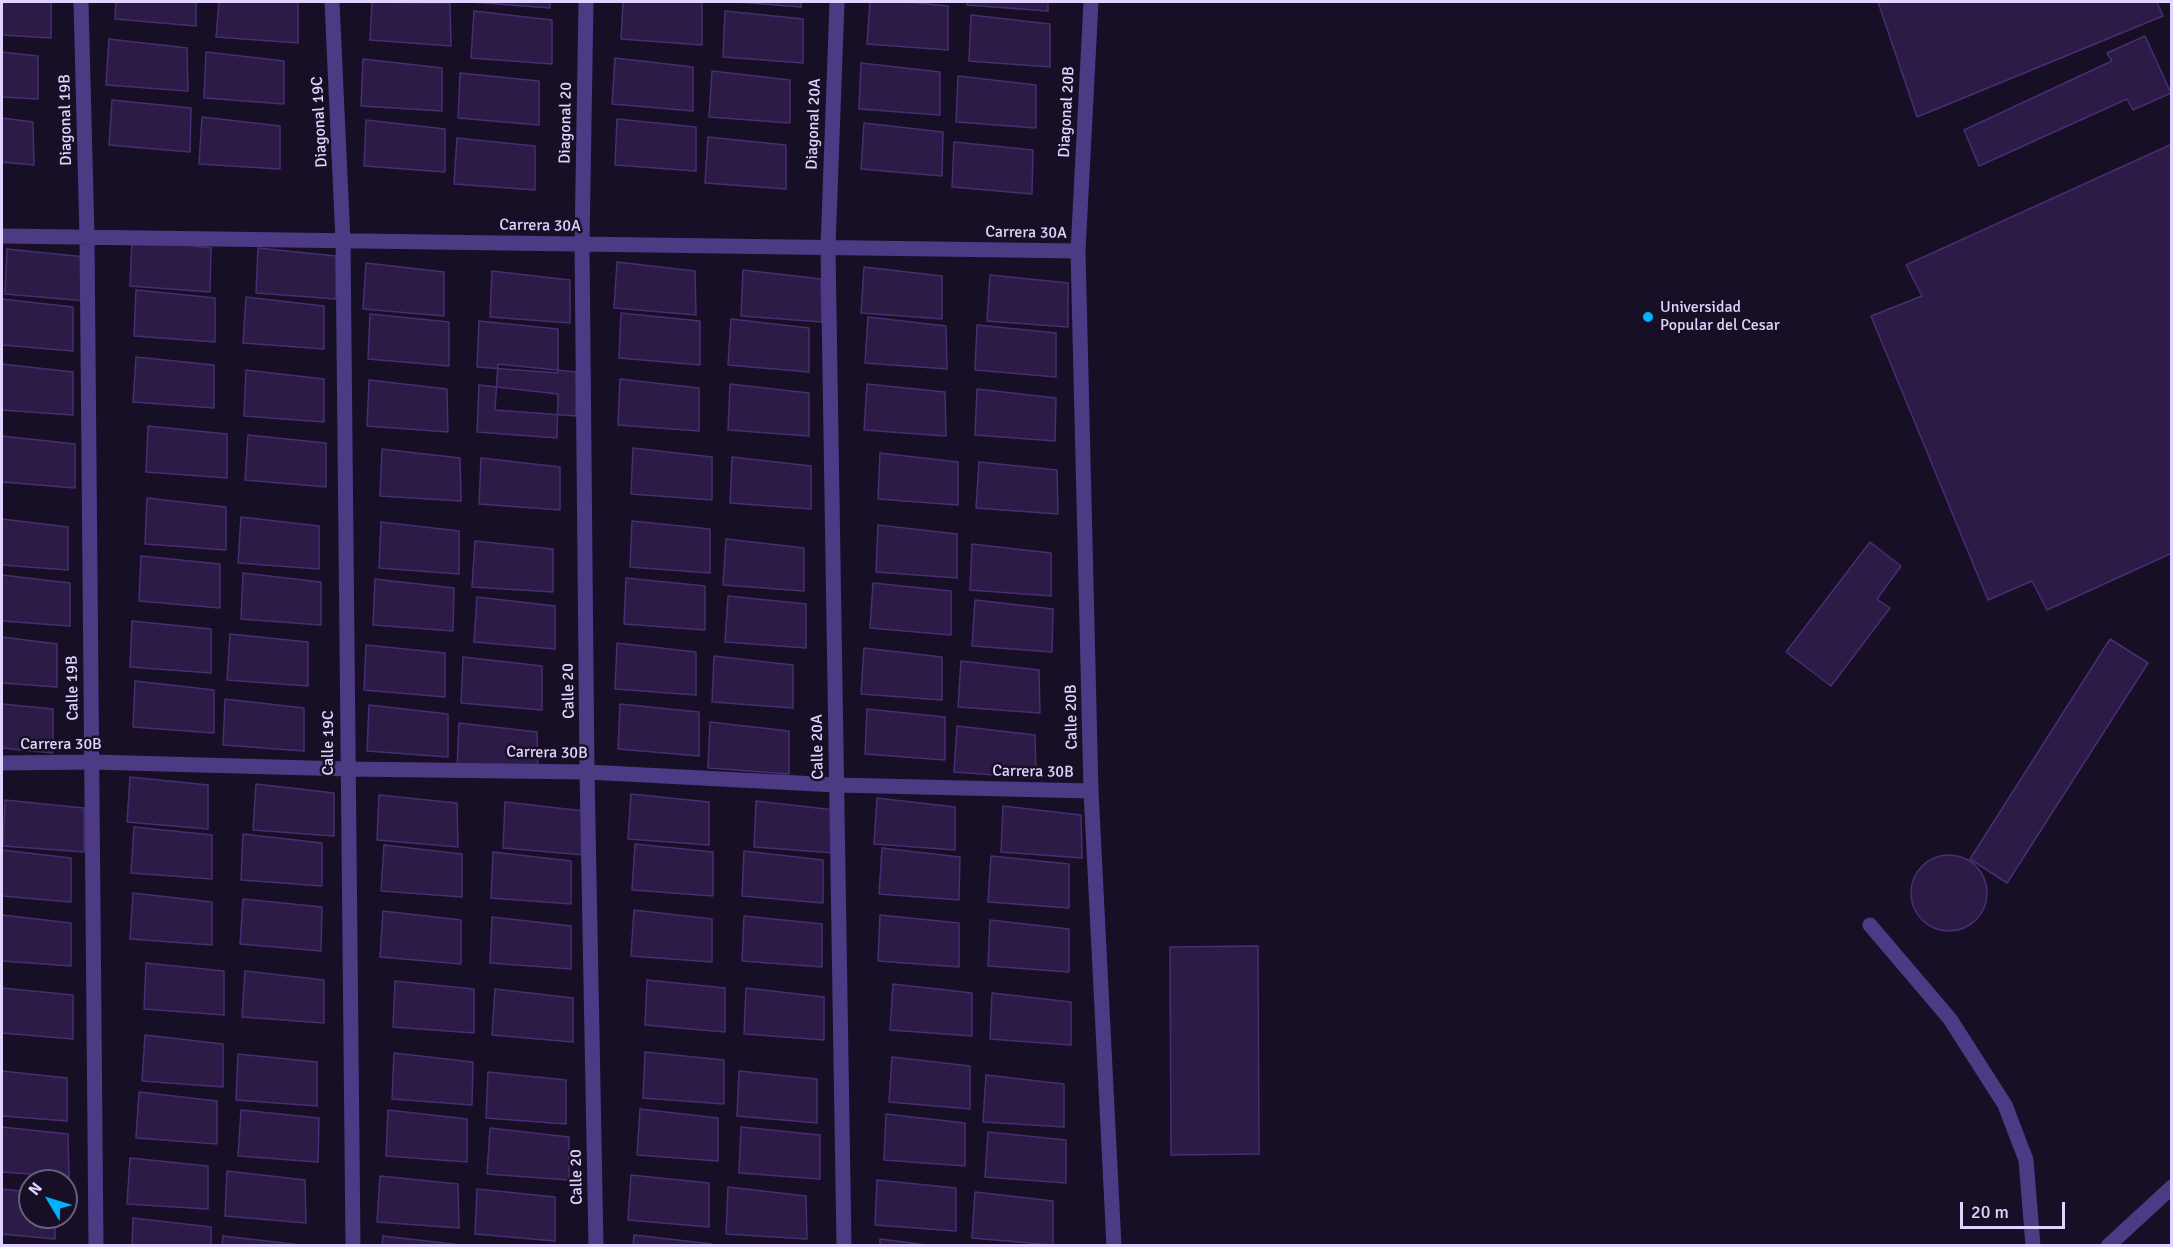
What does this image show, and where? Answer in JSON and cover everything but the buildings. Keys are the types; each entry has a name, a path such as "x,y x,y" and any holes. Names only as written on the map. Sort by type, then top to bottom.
{"street":[{"name":"Diagonal 19B","path":"81,2 87,237"},
{"name":"Diagonal 19C","path":"332,2 343,241"},
{"name":"Diagonal 20","path":"582,244 586,2"},
{"name":"Diagonal 20A","path":"828,248 837,2"},
{"name":"Diagonal 20B","path":"1080,223 1091,2"},
{"name":"Calle 20B","path":"1080,223 1078,251 1092,791 1114,1245"},
{"name":"Carrera 30A","path":"2,236 1078,251"},
{"name":"Calle 19B","path":"87,237 96,1245"},
{"name":"Calle 19C","path":"343,241 353,1245"},
{"name":"Calle 20","path":"582,244 587,772 596,1245"},
{"name":"Calle 20A","path":"828,248 844,1245"},
{"name":"Carrera 30B","path":"2,763 92,762 347,770 587,772 837,785 1092,791"},
{"path":"1870,925 1950,1019 2005,1105 2026,1160 2033,1245"},
{"path":"2108,1245 2172,1187"}],"place":[{"name":"Universidad Popular del Cesar","path":"1648,317"}]}
